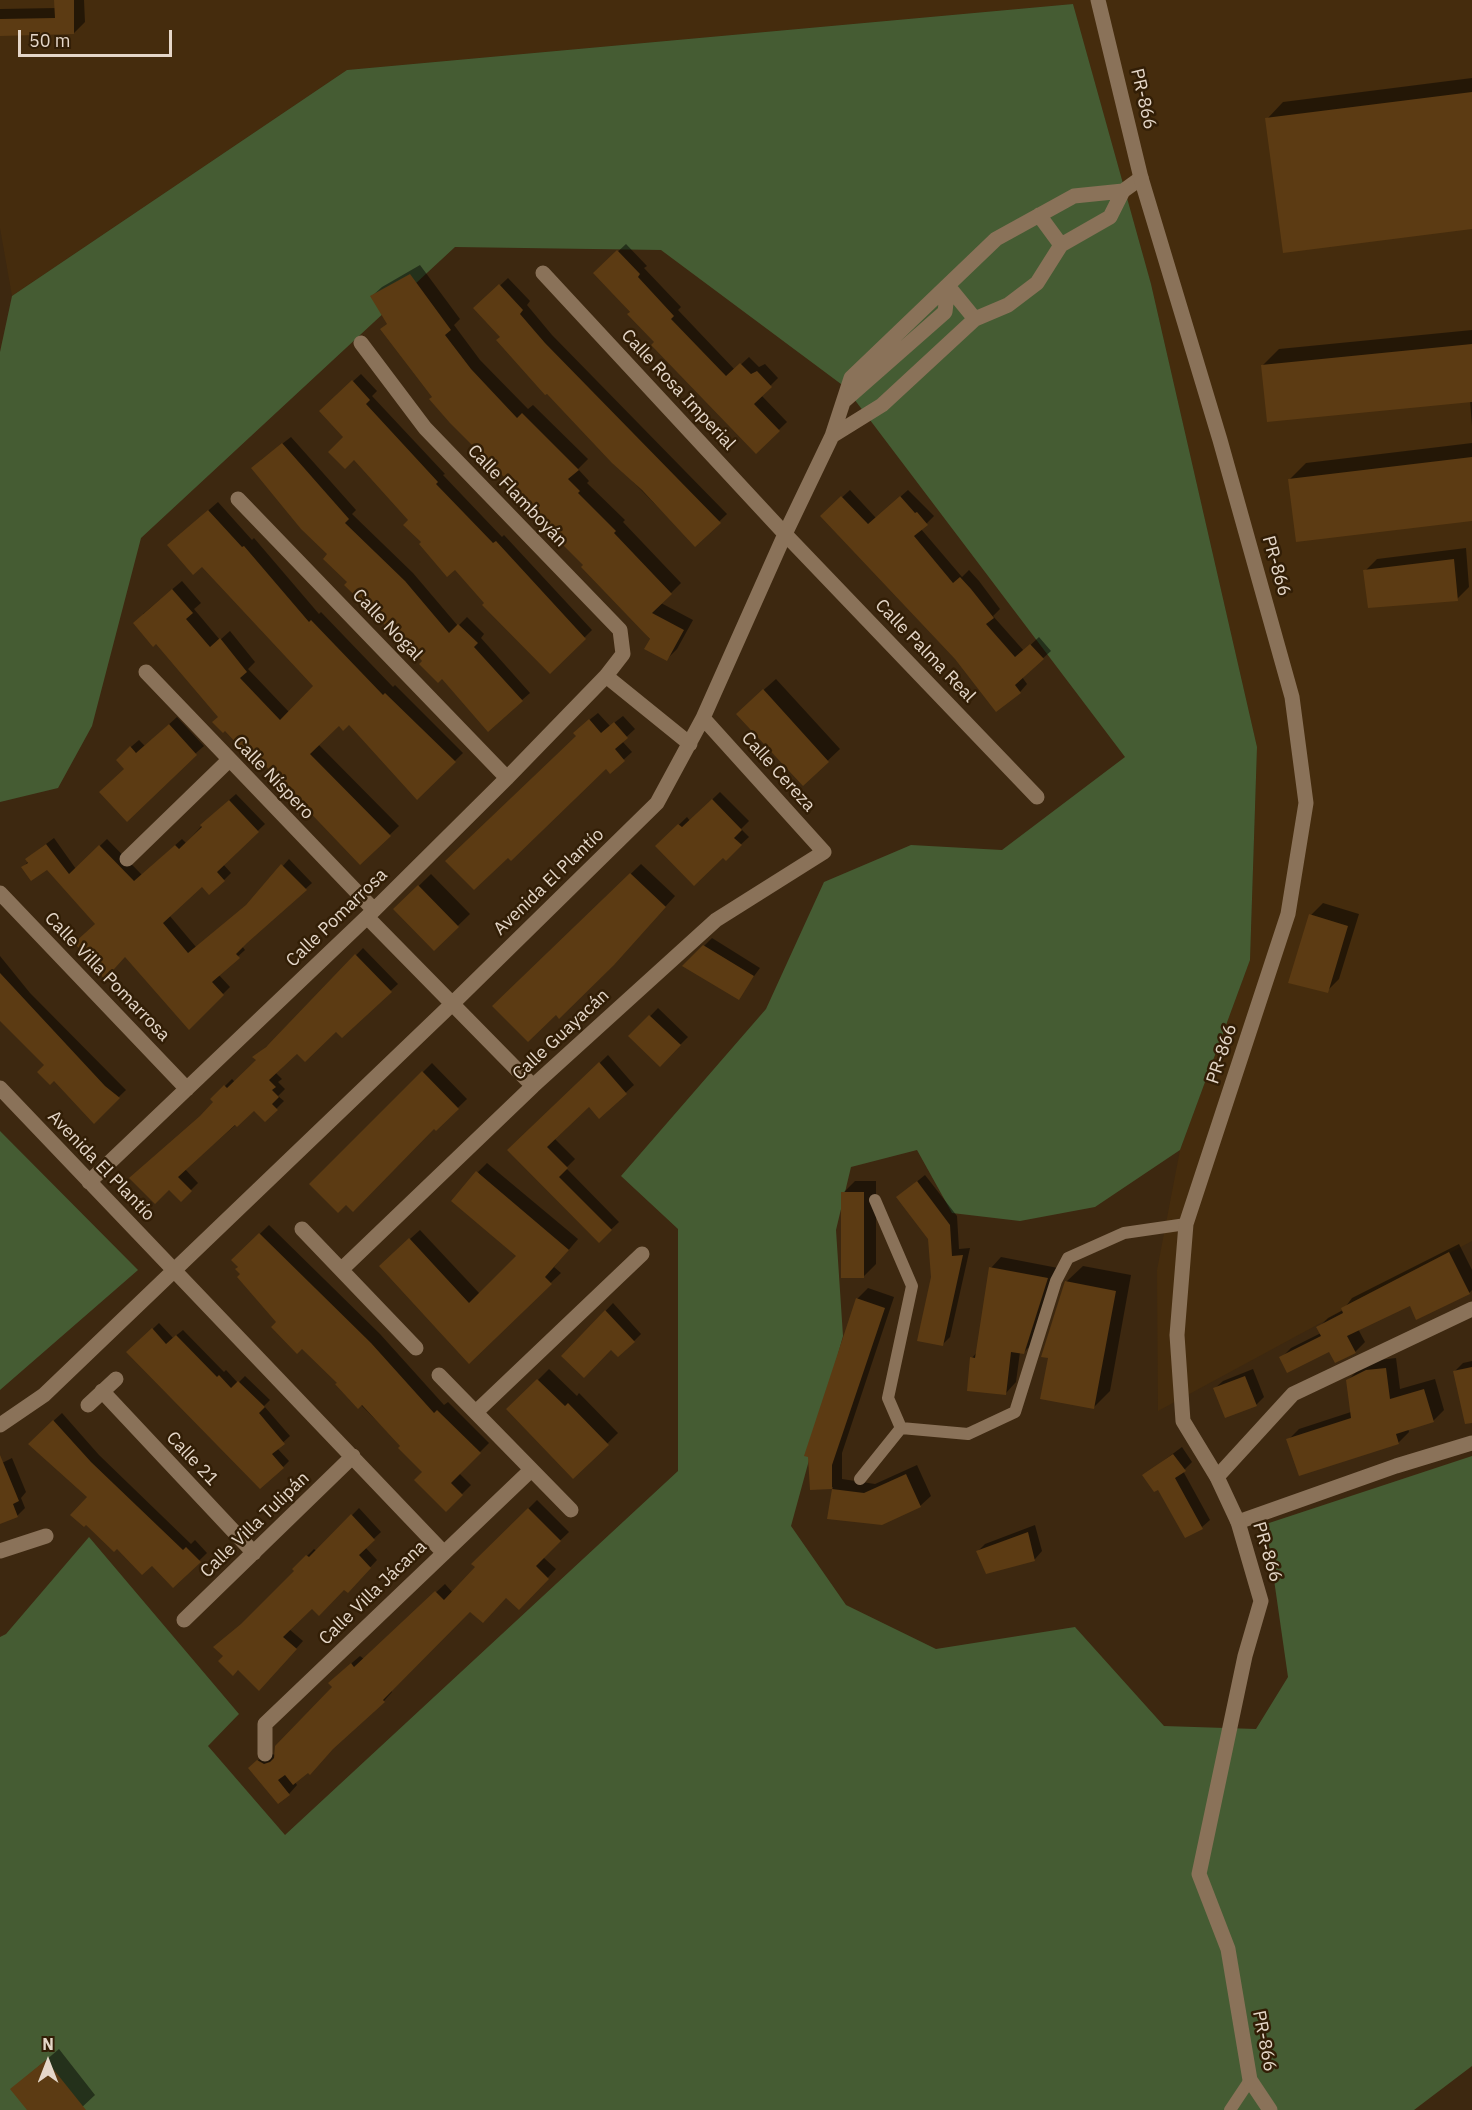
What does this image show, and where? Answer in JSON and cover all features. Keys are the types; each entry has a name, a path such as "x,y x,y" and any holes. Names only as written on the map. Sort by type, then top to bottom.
{"street":[{"name":"PR-866","path":"1098,0 1141,178 1220,440 1292,697 1306,803 1288,914 1186,1224 1177,1335 1183,1422 1217,1477 1238,1522 1261,1601 1245,1656 1199,1874 1228,1949 1250,2080 1269,2110"},
{"path":"832,436 882,405 975,319 1008,305 1037,283 1061,245 1110,217 1123,191 1141,178"},
{"name":"Avenida El Plantío","path":"0,1425 45,1395 452,1004 657,803 703,718 784,534 832,436 851,378 996,239 1074,196 1123,191"},
{"path":"1039,215 1061,245"},
{"name":"Calle Rosa Imperial","path":"543,273 784,534"},
{"path":"948,286 975,319"},
{"name":"Calle Flamboyán","path":"361,343 425,428 620,630 623,654 606,676"},
{"name":"Calle Nogal","path":"238,499 507,778"},
{"name":"Calle Palma Real","path":"784,534 1037,797"},
{"name":"Calle Níspero","path":"146,672 452,1004 533,1086"},
{"path":"606,676 690,744"},
{"name":"Calle Pomarrosa","path":"89,1182 370,914 606,676"},
{"name":"Calle Cereza","path":"703,718 824,852"},
{"path":"127,858 228,761"},
{"name":"Calle Guayacán","path":"342,1269 533,1086 716,920 824,852"},
{"name":"Calle Villa Pomarrosa","path":"0,893 187,1089"},
{"name":"Avenida El Plantío","path":"0,1088 174,1270"},
{"path":"302,1229 416,1348"},
{"path":"476,1412 642,1254"},
{"path":"174,1270 443,1552"},
{"path":"1217,1477 1293,1394 1472,1309"},
{"path":"439,1375 571,1510"},
{"path":"88,1405 116,1379"},
{"name":"Calle 21","path":"102,1392 254,1553"},
{"path":"1238,1522 1396,1466 1472,1443"},
{"name":"Calle Villa Tulipán","path":"184,1620 352,1456"},
{"name":"Calle Villa Jácana","path":"265,1754 265,1724 531,1470"},
{"path":"0,1551 46,1536"}],"lane":[{"path":"875,1200 912,1286 888,1398 901,1428"},
{"path":"901,1428 968,1434 1015,1412 1056,1281 1068,1258 1124,1233 1186,1224"},
{"path":"860,1479 901,1428"},
{"path":"1230,2110 1250,2080"}],"shaded area":[{"path":"0,0 1472,0 1472,1241 1158,1411 1157,1270 1180,1150 1250,960 1257,747 1151,284 1073,4 347,70 12,296 0,228"}],"green space":[{"path":"1073,4 1151,284 1257,747 1250,960 1180,1150 1095,1207 1020,1221 952,1213 917,1150 851,1167 836,1230 843,1336 791,1526 846,1605 936,1649 1075,1627 1164,1726 1256,1729 1288,1677 1266,1524 1472,1456 1472,2066 1414,2110 0,2110 0,1637 6,1634 89,1537 239,1714 208,1746 285,1835 678,1471 678,1229 621,1176 766,1009 824,882 911,845 1002,850 1125,757 845,387 661,250 455,247 141,538 92,726 58,788 0,802 0,352 12,296 347,70"},
{"path":"0,1131 138,1270 0,1390"}],"building":[{"path":"54,0 74,0 74,34 0,36 0,19 55,18"},
{"path":"1472,92 1472,229 1283,253 1265,118"},
{"path":"617,250 674,316 671,319 726,376 740,363 751,374 757,371 772,387 754,404 780,431 756,454 651,345 654,342 627,314 630,312 593,273"},
{"path":"410,274 451,330 445,335 471,369 517,418 522,413 579,470 568,479 580,491 578,493 616,531 614,533 672,594 652,613 684,630 667,661 644,649 650,639 581,567 583,565 554,536 556,533 532,505 429,399 432,397 380,329 387,324 370,296"},
{"path":"499,284 523,310 520,314 545,343 721,523 695,547 642,490 612,463 547,394 545,395 496,340 500,337 473,308"},
{"path":"1472,344 1472,402 1267,422 1261,365"},
{"path":"352,380 370,400 366,404 438,482 436,484 493,543 496,541 586,639 550,674 482,605 484,603 455,570 447,577 419,544 421,542 403,525 408,520 354,460 345,469 328,452 343,437 319,411"},
{"path":"282,443 349,519 345,523 405,581 449,633 458,624 478,643 474,647 523,701 488,732 442,679 438,683 419,664 422,661 392,625 388,628 344,585 347,582 323,559 327,554 301,529 251,468"},
{"path":"1472,457 1472,521 1296,542 1288,479"},
{"path":"841,496 868,524 900,496 915,513 917,512 928,525 914,536 953,583 960,577 971,589 994,618 986,624 1015,657 1030,644 1044,659 1015,685 1021,693 996,712 955,659 820,516"},
{"path":"208,510 242,547 244,546 309,622 311,620 383,695 385,693 456,762 417,800 349,725 343,731 339,726 310,754 391,836 360,865 258,758 254,762 225,731 223,733 212,722 218,717 156,644 153,647 133,623 172,589 193,613 186,619 210,647 220,638 247,672 240,678 280,720 313,686 202,567 193,575 167,545"},
{"path":"1454,559 1458,601 1368,608 1363,570"},
{"path":"763,689 829,762 803,786 736,714"},
{"path":"589,719 601,733 614,722 628,738 615,749 625,761 610,774 606,769 511,861 508,858 474,890 445,861 576,736 573,733"},
{"path":"169,724 197,755 127,822 99,792 124,769 116,760 130,746 136,753"},
{"path":"712,799 742,830 734,838 742,845 726,861 723,858 694,886 655,846 678,824 682,827"},
{"path":"229,800 259,832 217,872 225,881 209,895 202,887 163,923 188,953 246,905 281,864 307,890 247,943 236,954 240,958 212,982 224,995 189,1030 125,957 105,979 93,969 96,966 74,943 95,924 47,870 31,881 21,867 28,863 25,859 46,844 69,874 99,845 134,881 175,845 179,849 202,827 200,825"},
{"path":"630,873 666,907 614,965 559,1019 556,1015 528,1042 492,1006"},
{"path":"418,885 459,927 434,951 393,909"},
{"path":"1309,914 1348,926 1328,993 1288,983"},
{"path":"703,945 754,976 739,1000 682,966"},
{"path":"355,954 392,992 342,1038 336,1032 305,1062 297,1054 269,1080 276,1087 272,1090 279,1097 272,1104 278,1110 265,1122 254,1111 237,1127 235,1125 178,1177 192,1191 181,1202 169,1190 155,1204 129,1178 200,1116 213,1102 210,1099 224,1085 227,1088 256,1060 252,1057 266,1047"},
{"path":"0,973 105,1086 120,1098 94,1124 54,1081 50,1085 37,1072 44,1065 0,1021"},
{"path":"649,1015 681,1045 660,1067 628,1036"},
{"path":"599,1062 627,1094 599,1119 589,1107 547,1147 568,1168 559,1177 612,1230 599,1243 507,1150"},
{"path":"422,1071 459,1109 436,1131 434,1129 353,1212 346,1205 338,1213 309,1184"},
{"path":"476,1171 569,1250 545,1277 552,1284 469,1364 379,1266 409,1238 469,1303 516,1256 451,1201"},
{"path":"917,1181 950,1225 952,1256 963,1255 943,1346 917,1341 931,1277 928,1239 896,1197"},
{"path":"841,1192 864,1192 864,1278 841,1278"},
{"path":"259,1233 371,1343 434,1413 437,1410 481,1453 451,1483 463,1495 446,1512 414,1480 422,1472 398,1448 400,1446 362,1405 358,1409 335,1384 337,1383 302,1349 297,1354 271,1327 276,1322 237,1277 240,1274 235,1269 238,1267 231,1260"},
{"path":"1449,1252 1470,1294 1416,1320 1410,1306 1347,1336 1356,1353 1335,1363 1329,1352 1287,1373 1279,1357 1321,1336 1316,1327 1343,1313 1341,1308"},
{"path":"989,1267 1048,1278 1024,1354 1011,1352 1006,1395 967,1391 970,1357 975,1358"},
{"path":"1065,1281 1116,1291 1094,1409 1040,1399 1048,1358 1041,1357"},
{"path":"856,1298 885,1308 832,1465 832,1489 810,1490 808,1457 804,1456"},
{"path":"605,1310 635,1342 618,1357 611,1350 584,1378 561,1356"},
{"path":"152,1328 166,1344 176,1335 217,1377 219,1375 231,1388 238,1381 265,1407 259,1413 285,1444 272,1454 284,1468 260,1489 126,1352"},
{"path":"1472,1367 1472,1423 1465,1424 1453,1371"},
{"path":"1386,1368 1390,1399 1424,1389 1434,1422 1396,1434 1399,1444 1299,1476 1286,1439 1351,1418 1346,1380 1366,1370"},
{"path":"1245,1376 1257,1406 1225,1418 1213,1388"},
{"path":"537,1379 565,1406 568,1403 609,1445 573,1479 506,1409"},
{"path":"53,1420 91,1462 183,1550 186,1547 201,1562 173,1588 152,1566 142,1575 117,1549 114,1552 86,1525 84,1527 70,1515 87,1497 28,1444"},
{"path":"1173,1454 1186,1471 1175,1478 1203,1529 1185,1538 1158,1490 1154,1492 1142,1475"},
{"path":"0,1455 19,1501 13,1504 18,1517 0,1524"},
{"path":"906,1474 921,1507 882,1525 827,1519 832,1489 864,1493"},
{"path":"528,1508 561,1541 536,1566 549,1579 519,1610 506,1598 483,1623 470,1612 383,1700 385,1702 333,1749 310,1775 308,1773 293,1785 285,1775 278,1780 290,1795 278,1804 248,1768 257,1760 264,1764 270,1762 274,1758 275,1746 332,1687 328,1683 351,1663 354,1667 435,1591 444,1600 475,1567 471,1564"},
{"path":"351,1514 375,1540 359,1555 371,1568 348,1593 344,1590 319,1616 312,1609 283,1637 297,1649 259,1691 238,1670 233,1676 218,1661 223,1656 213,1647 241,1624 294,1571 292,1569 306,1555 309,1557"},
{"path":"1028,1532 1035,1561 986,1574 976,1551"},
{"path":"46,2060 86,2110 27,2110 10,2089"}]}
